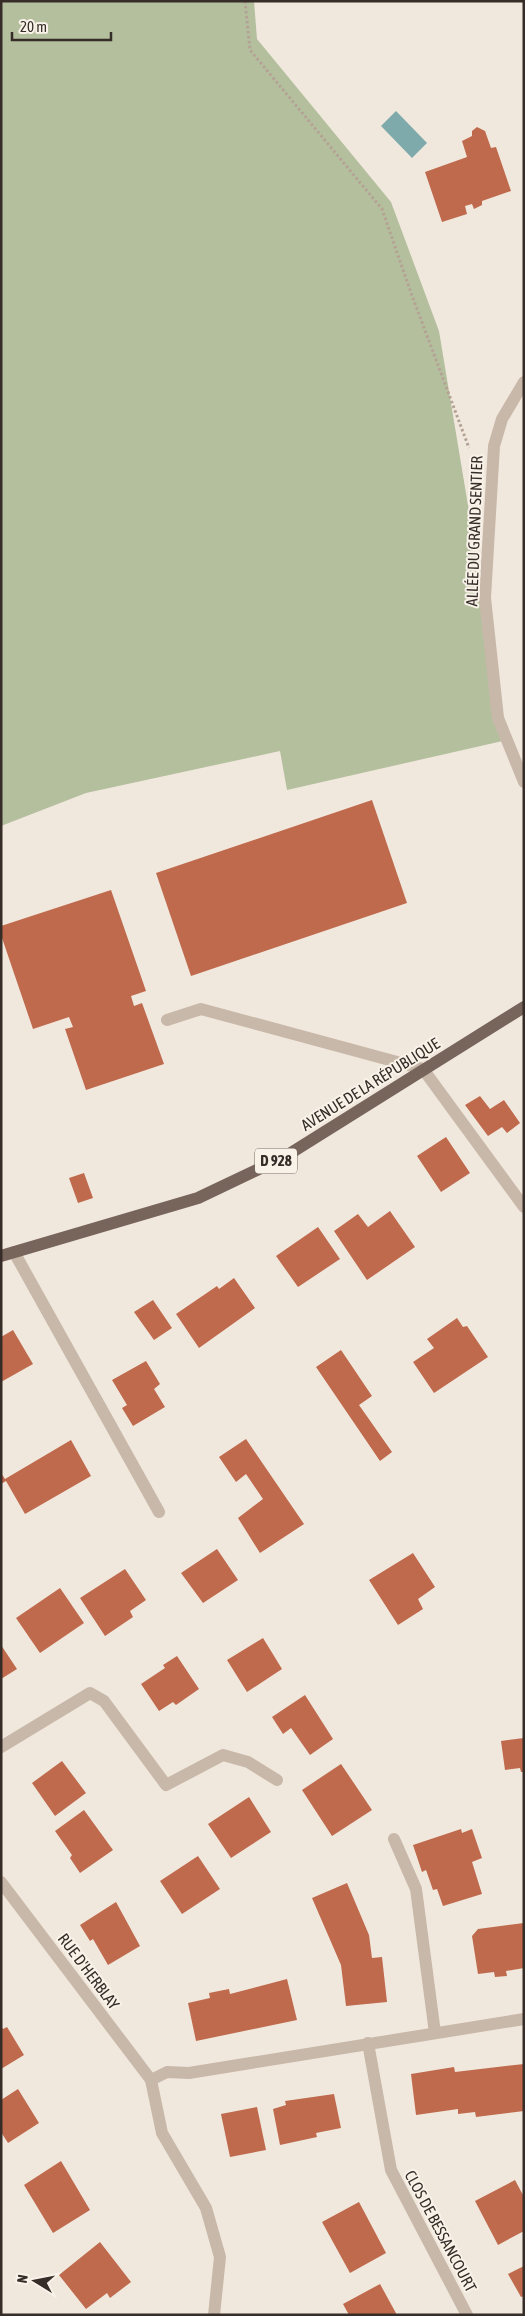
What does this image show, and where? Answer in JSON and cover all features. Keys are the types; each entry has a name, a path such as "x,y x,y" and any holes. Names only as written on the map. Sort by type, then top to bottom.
{"main road":[{"name":"AVENUE DE LA RÉPUBLIQUE","path":"1,1256 198,1198 286,1156 524,1007"}],"street":[{"name":"ALLÉE DU GRAND SENTIER","path":"524,382 502,419 494,446 485,598 498,718 524,782"},
{"path":"167,1020 202,1010 423,1069 524,1207"},
{"path":"14,1252 159,1512"},
{"path":"1,1747 90,1693 104,1701 166,1785 223,1755 248,1762 277,1780"},
{"path":"394,1839 416,1889 435,2032"},
{"name":"RUE D'HERBLAY","path":"1,1882 151,2080"},
{"path":"214,2315 220,2257 206,2208 162,2133 151,2080 167,2072 189,2072 524,2019"},
{"name":"CLOS DE BESSANCOURT","path":"368,2043 391,2170 467,2315"}],"path":[{"path":"245,1 250,50 382,208 411,293 472,456"}],"green space":[{"path":"1,1 254,1 257,39 391,202 439,331 507,740 287,790 280,751 86,793 1,826"}],"water":[{"path":"396,111 427,143 412,158 381,126"}],"building":[{"path":"477,127 485,131 491,148 496,147 511,191 482,201 482,205 474,209 472,204 465,206 467,214 442,222 425,172 467,157 462,141 472,136 472,131"},
{"path":"372,800 407,903 191,976 156,873"},
{"path":"111,890 146,991 131,996 134,1006 142,1003 164,1064 86,1090 65,1029 73,1027 69,1017 33,1029 1,935 1,926"},
{"path":"480,1096 490,1109 504,1100 520,1123 507,1133 502,1127 488,1136 465,1105"},
{"path":"446,1137 470,1173 441,1192 417,1156"},
{"path":"84,1173 93,1198 78,1203 69,1178"},
{"path":"390,1211 415,1247 367,1280 334,1231 358,1214 368,1227"},
{"path":"318,1227 340,1259 298,1287 276,1256"},
{"path":"234,1278 255,1308 199,1348 176,1314 217,1286 219,1289"},
{"path":"153,1300 172,1328 154,1340 134,1312"},
{"path":"457,1318 463,1327 467,1326 488,1357 434,1393 413,1362 434,1348 427,1339"},
{"path":"13,1330 33,1364 1,1382 1,1337"},
{"path":"341,1350 372,1396 359,1405 392,1452 380,1461 316,1367"},
{"path":"146,1361 160,1384 154,1389 165,1407 133,1426 122,1408 127,1405 112,1380"},
{"path":"246,1439 304,1524 260,1553 238,1518 263,1499 246,1474 236,1482 219,1457"},
{"path":"71,1440 91,1476 25,1514 6,1481 1,1484 1,1473 5,1479"},
{"path":"217,1549 238,1580 203,1603 181,1573"},
{"path":"413,1553 435,1587 418,1599 423,1609 398,1625 369,1580"},
{"path":"125,1569 146,1600 130,1611 133,1617 105,1636 80,1598"},
{"path":"60,1588 84,1623 40,1653 16,1618"},
{"path":"263,1638 282,1669 247,1692 227,1660"},
{"path":"1,1645 17,1669 1,1679"},
{"path":"177,1656 199,1689 176,1705 173,1702 159,1711 141,1684 165,1668 163,1665"},
{"path":"305,1695 333,1739 310,1755 291,1728 283,1734 272,1717"},
{"path":"524,1738 524,1772 521,1772 520,1768 505,1770 501,1741"},
{"path":"62,1761 86,1793 55,1816 32,1783"},
{"path":"341,1764 372,1810 332,1836 302,1790"},
{"path":"249,1797 271,1832 231,1858 208,1824"},
{"path":"84,1810 113,1850 80,1873 70,1858 72,1855 55,1831"},
{"path":"461,1829 462,1833 472,1829 482,1858 472,1862 482,1894 443,1906 437,1889 433,1890 426,1870 422,1872 413,1845"},
{"path":"198,1856 220,1889 182,1914 160,1881"},
{"path":"347,1883 369,1935 372,1958 382,1957 387,2002 346,2006 341,1965 312,1898"},
{"path":"116,1902 140,1946 108,1965 93,1939 90,1941 80,1925"},
{"path":"524,1923 524,1968 506,1971 507,1976 495,1977 494,1972 478,1974 472,1936 478,1929"},
{"path":"287,1979 297,2020 196,2041 188,2003 210,1998 209,1993 229,1989 230,1994"},
{"path":"1,2027 3,2029 7,2027 24,2055 1,2069"},
{"path":"524,2064 524,2111 476,2117 475,2112 458,2114 458,2109 416,2115 411,2074 454,2067 455,2072"},
{"path":"18,2089 39,2123 8,2143 1,2132 1,2100"},
{"path":"334,2094 341,2128 316,2133 317,2137 280,2145 273,2109 286,2105 285,2101"},
{"path":"257,2107 266,2150 230,2157 221,2114"},
{"path":"61,2161 90,2210 53,2233 24,2185"},
{"path":"515,2180 524,2197 524,2231 498,2245 475,2201"},
{"path":"359,2202 386,2253 350,2273 322,2222"},
{"path":"100,2242 131,2282 110,2298 107,2293 86,2309 59,2275"},
{"path":"524,2266 524,2296 521,2297 508,2274"},
{"path":"380,2284 397,2315 349,2315 343,2304"}]}
